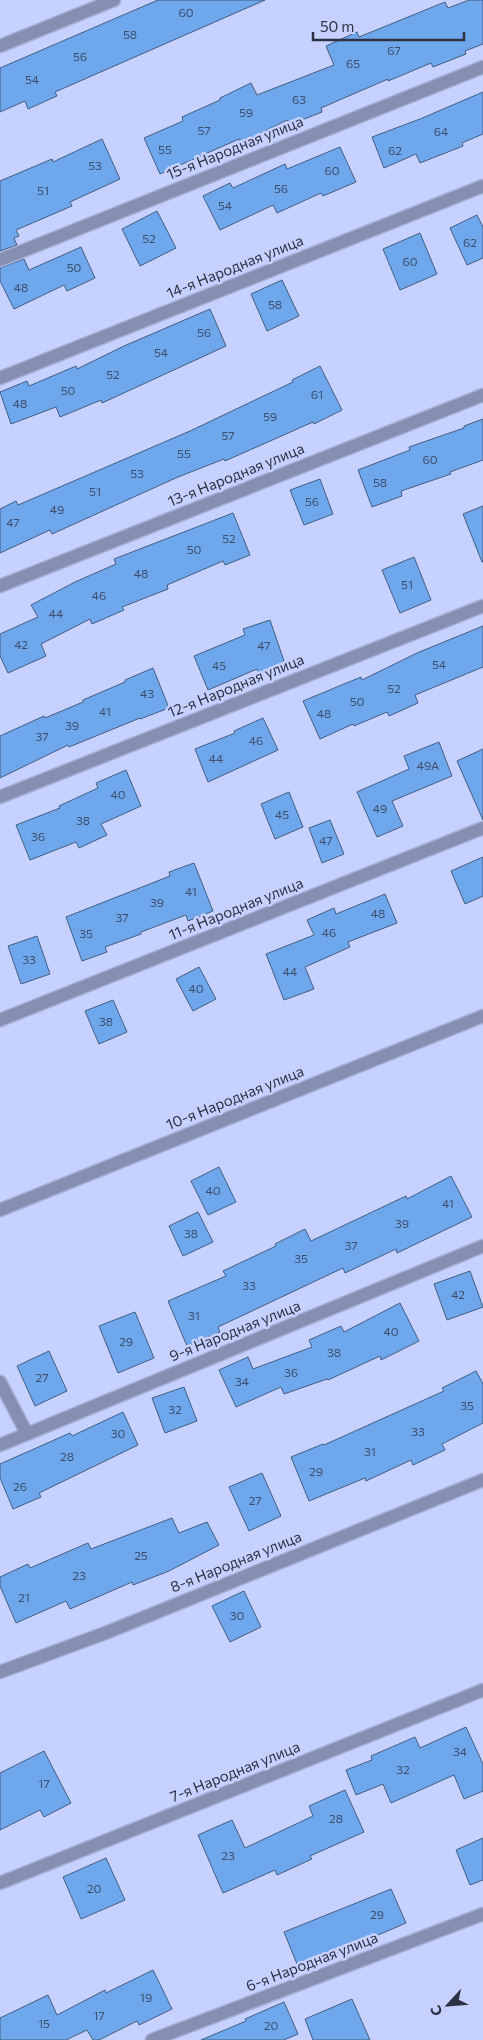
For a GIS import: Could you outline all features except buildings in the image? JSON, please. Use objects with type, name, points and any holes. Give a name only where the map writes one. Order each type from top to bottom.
[{"type":"street","points":[[0,46],[114,0]]},
{"type":"street","name":"15-я Народная улица","points":[[0,260],[483,67]]},
{"type":"street","name":"14-я Народная улица","points":[[0,378],[483,186]]},
{"type":"street","name":"13-я Народная улица","points":[[0,586],[483,395]]},
{"type":"street","name":"12-я Народная улица","points":[[0,797],[483,606]]},
{"type":"street","name":"11-я Народная улица","points":[[0,1020],[483,828]]},
{"type":"street","name":"10-я Народная улица","points":[[0,1210],[483,1016]]},
{"type":"street","name":"9-я Народная улица","points":[[0,1445],[483,1246]]},
{"type":"street","points":[[0,1382],[27,1434]]},
{"type":"street","name":"8-я Народная улица","points":[[0,1672],[117,1628],[483,1480]]},
{"type":"street","name":"7-я Народная улица","points":[[0,1883],[483,1690]]},
{"type":"street","name":"6-я Народная улица","points":[[152,2040],[483,1914]]}]
